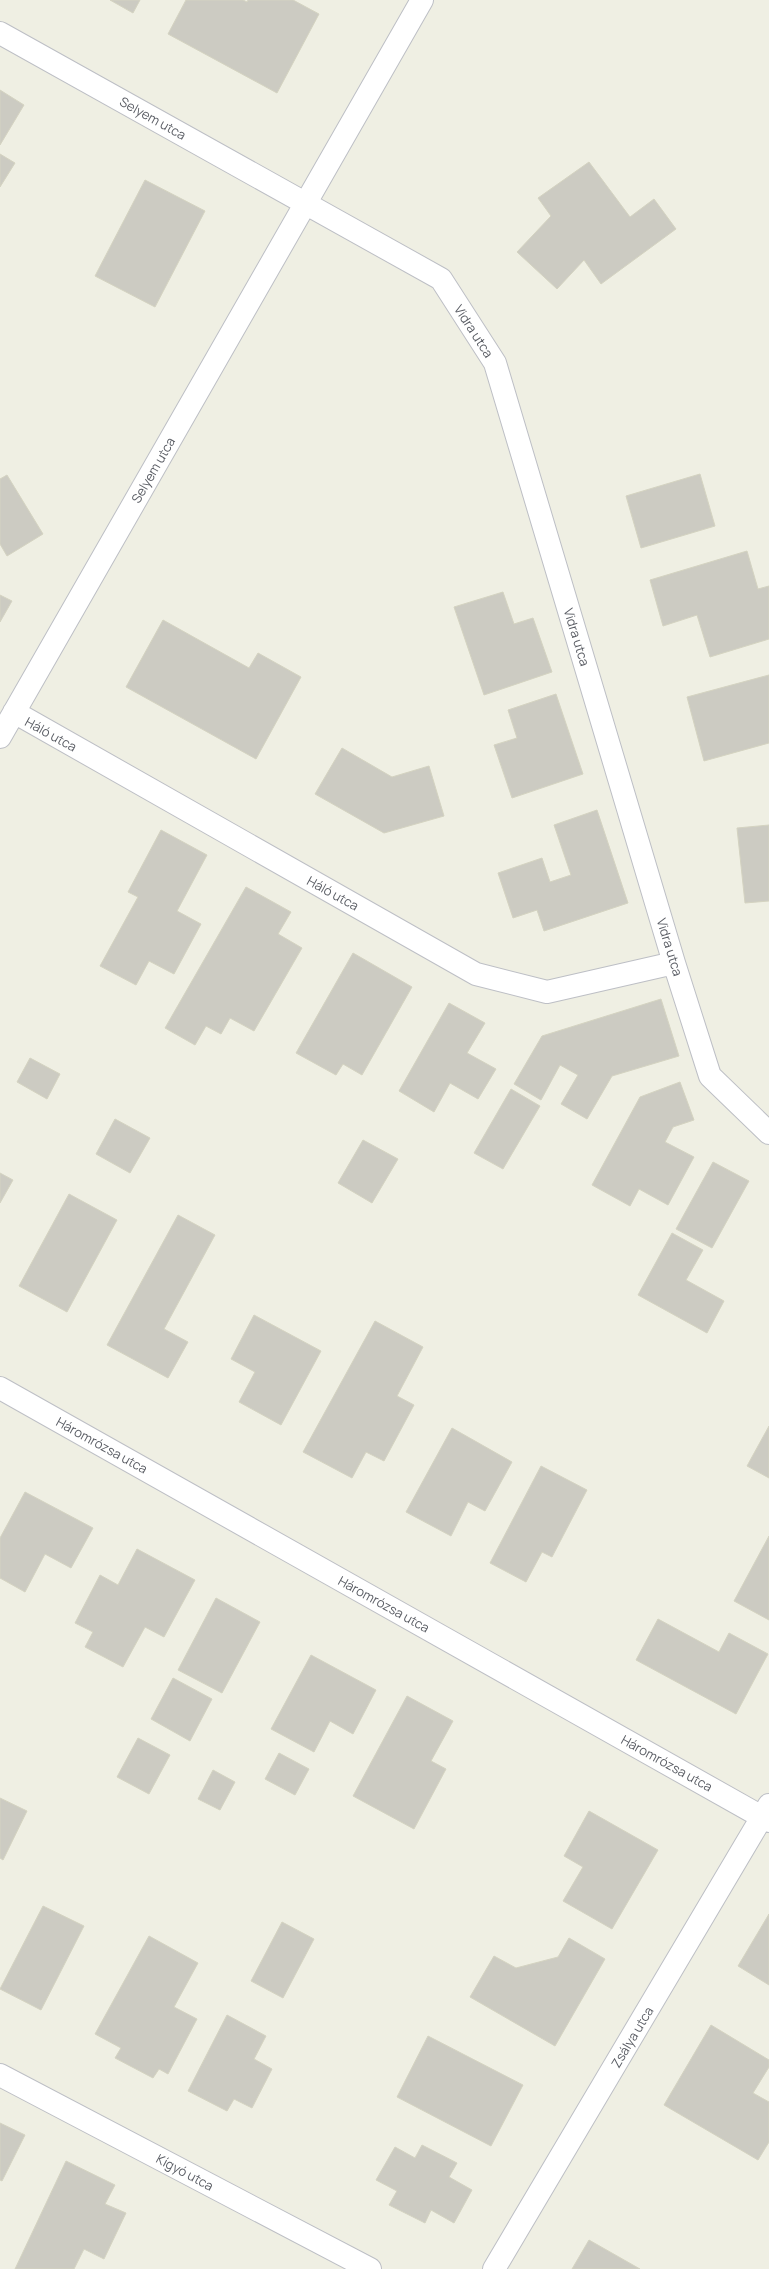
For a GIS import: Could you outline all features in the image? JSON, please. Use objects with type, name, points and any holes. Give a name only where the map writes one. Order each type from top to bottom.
[{"type":"street","name":"Selyem utca","points":[[0,737],[422,0]]},
{"type":"street","name":"Selyem utca","points":[[0,33],[305,203]]},
{"type":"street","name":"Vidra utca","points":[[305,203],[441,279],[495,363],[674,963],[710,1076],[769,1133]]},
{"type":"street","name":"Háló utca","points":[[14,712],[476,974],[547,992],[674,963]]},
{"type":"street","name":"Háromrózsa utca","points":[[0,1388],[767,1814]]},
{"type":"street","name":"Zsálya utca","points":[[494,2269],[767,1814]]},
{"type":"street","name":"Kígyó utca","points":[[0,2075],[370,2269]]},
{"type":"building","points":[[110,0],[140,0],[133,13]]},
{"type":"building","points":[[186,0],[243,0],[247,2],[248,0],[293,0],[319,14],[277,93],[168,34]]},
{"type":"building","points":[[0,90],[24,105],[0,145]]},
{"type":"building","points":[[0,154],[15,163],[0,187]]},
{"type":"building","points":[[589,162],[630,217],[654,199],[676,229],[601,284],[584,260],[557,289],[517,252],[551,216],[538,198]]},
{"type":"building","points":[[145,180],[205,211],[155,307],[95,276]]},
{"type":"building","points":[[700,474],[715,526],[641,548],[626,496]]},
{"type":"building","points":[[7,475],[43,534],[7,556],[0,544],[0,479]]},
{"type":"building","points":[[747,551],[758,589],[769,586],[769,639],[710,657],[697,615],[663,626],[650,580]]},
{"type":"building","points":[[503,592],[514,624],[533,618],[552,672],[484,695],[454,607]]},
{"type":"building","points":[[0,595],[12,601],[0,622]]},
{"type":"building","points":[[163,620],[249,668],[258,653],[301,677],[256,759],[126,687]]},
{"type":"building","points":[[769,675],[769,743],[704,761],[687,697]]},
{"type":"building","points":[[556,694],[583,774],[512,798],[494,745],[517,738],[508,710]]},
{"type":"building","points":[[342,748],[392,777],[429,766],[444,816],[384,833],[315,794]]},
{"type":"building","points":[[597,810],[628,903],[544,931],[537,910],[513,918],[498,873],[542,858],[550,882],[571,875],[554,825]]},
{"type":"building","points":[[769,825],[769,901],[745,903],[737,828]]},
{"type":"building","points":[[161,830],[207,855],[177,911],[201,924],[174,974],[149,961],[136,985],[100,966],[138,897],[128,892]]},
{"type":"building","points":[[246,887],[291,912],[278,934],[302,948],[254,1031],[230,1018],[221,1034],[206,1026],[195,1045],[165,1028]]},
{"type":"building","points":[[353,953],[412,987],[362,1075],[343,1064],[336,1075],[296,1053]]},
{"type":"building","points":[[661,999],[679,1056],[612,1076],[587,1119],[561,1104],[578,1075],[560,1065],[541,1100],[514,1084],[542,1036]]},
{"type":"building","points":[[449,1003],[485,1023],[467,1053],[496,1069],[478,1099],[450,1083],[434,1112],[399,1091]]},
{"type":"building","points":[[30,1058],[60,1074],[47,1099],[17,1082]]},
{"type":"building","points":[[680,1082],[694,1120],[673,1127],[665,1142],[694,1157],[668,1205],[639,1189],[630,1206],[592,1185],[640,1097]]},
{"type":"building","points":[[511,1089],[540,1106],[503,1169],[474,1153]]},
{"type":"building","points":[[115,1119],[150,1138],[130,1173],[96,1154]]},
{"type":"building","points":[[363,1140],[398,1159],[372,1203],[338,1183]]},
{"type":"building","points":[[713,1162],[749,1181],[712,1248],[676,1229]]},
{"type":"building","points":[[0,1173],[13,1180],[0,1203]]},
{"type":"building","points":[[69,1194],[117,1220],[67,1312],[19,1286]]},
{"type":"building","points":[[178,1215],[215,1235],[164,1329],[188,1342],[168,1378],[107,1345]]},
{"type":"building","points":[[672,1233],[703,1250],[686,1280],[724,1301],[707,1333],[638,1295]]},
{"type":"building","points":[[254,1315],[321,1351],[281,1425],[239,1402],[255,1372],[231,1359]]},
{"type":"building","points":[[375,1321],[423,1347],[397,1396],[414,1405],[384,1461],[366,1452],[352,1478],[303,1452]]},
{"type":"building","points":[[769,1426],[769,1478],[747,1466]]},
{"type":"building","points":[[452,1428],[512,1462],[485,1511],[468,1502],[451,1536],[406,1512]]},
{"type":"building","points":[[541,1466],[587,1490],[552,1557],[542,1552],[526,1582],[490,1563]]},
{"type":"building","points":[[25,1492],[93,1528],[71,1568],[45,1554],[25,1592],[0,1578],[0,1538]]},
{"type":"building","points":[[769,1536],[769,1620],[734,1601]]},
{"type":"building","points":[[137,1549],[195,1580],[164,1637],[145,1627],[123,1667],[85,1647],[93,1632],[75,1623],[100,1575],[118,1585]]},
{"type":"building","points":[[216,1598],[260,1622],[222,1693],[178,1670]]},
{"type":"building","points":[[658,1619],[719,1652],[729,1633],[768,1654],[736,1714],[636,1660]]},
{"type":"building","points":[[311,1655],[376,1690],[353,1734],[330,1721],[314,1752],[271,1729]]},
{"type":"building","points":[[173,1678],[212,1699],[190,1741],[151,1719]]},
{"type":"building","points":[[407,1696],[453,1721],[431,1761],[446,1769],[414,1829],[353,1796]]},
{"type":"building","points":[[138,1738],[170,1755],[149,1794],[117,1777]]},
{"type":"building","points":[[279,1753],[309,1769],[295,1795],[265,1779]]},
{"type":"building","points":[[213,1770],[235,1782],[220,1810],[198,1799]]},
{"type":"building","points":[[0,1798],[27,1811],[3,1860],[0,1858]]},
{"type":"building","points":[[589,1811],[658,1850],[612,1929],[563,1901],[583,1867],[564,1856]]},
{"type":"building","points":[[43,1906],[84,1926],[41,2010],[0,1989]]},
{"type":"building","points":[[769,1914],[769,1985],[738,1966]]},
{"type":"building","points":[[282,1922],[314,1939],[283,1998],[251,1981]]},
{"type":"building","points":[[149,1936],[198,1963],[174,2007],[197,2019],[168,2074],[159,2069],[153,2078],[115,2058],[121,2048],[95,2034]]},
{"type":"building","points":[[569,1938],[605,1959],[555,2046],[470,1997],[494,1956],[516,1968],[558,1957]]},
{"type":"building","points":[[227,2015],[266,2036],[254,2059],[272,2069],[252,2108],[234,2099],[227,2111],[188,2091]]},
{"type":"building","points":[[711,2025],[769,2060],[769,2067],[753,2093],[769,2102],[769,2142],[758,2160],[664,2105]]},
{"type":"building","points":[[428,2036],[523,2085],[491,2146],[397,2097]]},
{"type":"building","points":[[0,2123],[25,2135],[2,2181],[0,2180]]},
{"type":"building","points":[[422,2145],[457,2163],[449,2177],[472,2190],[454,2223],[431,2210],[425,2223],[389,2205],[397,2191],[376,2180],[395,2147],[415,2158]]},
{"type":"building","points":[[66,2161],[115,2185],[105,2204],[126,2213],[104,2259],[84,2249],[74,2269],[15,2269]]},
{"type":"building","points":[[589,2240],[640,2269],[572,2269]]}]
